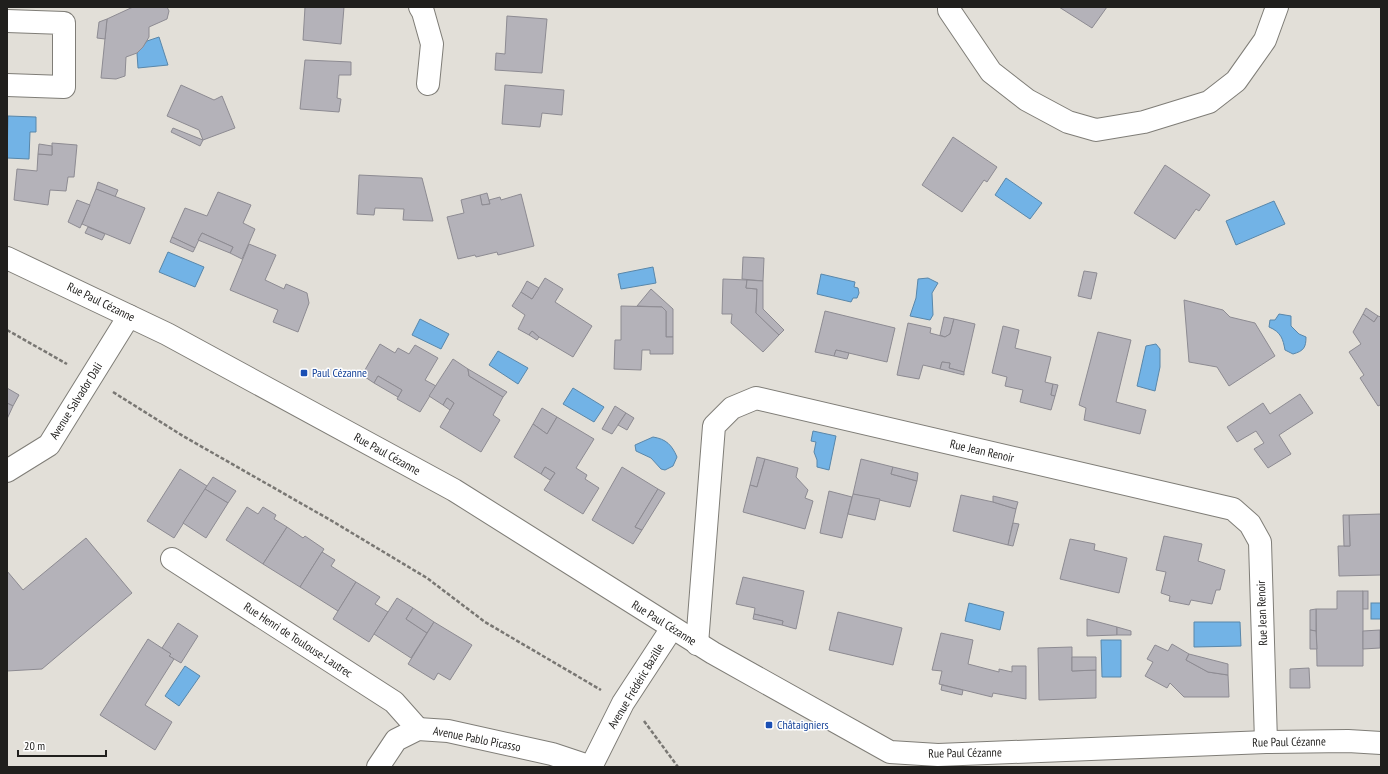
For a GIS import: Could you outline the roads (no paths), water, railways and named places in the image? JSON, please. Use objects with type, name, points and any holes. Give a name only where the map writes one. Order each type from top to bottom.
[{"type":"street","points":[[948,7],[991,72],[1026,100],[1068,122],[1096,130],[1144,122],[1209,102],[1236,81],[1265,40],[1277,7]]},
{"type":"street","points":[[421,9],[432,44],[428,84]]},
{"type":"street","points":[[7,21],[64,23],[64,87],[7,85]]},
{"type":"street","name":"Rue Paul Cézanne","points":[[7,258],[168,334],[454,490],[697,644],[890,752],[939,761],[1266,742],[1348,741],[1381,743]]},
{"type":"street","name":"Avenue Salvador Dali","points":[[7,471],[49,445],[129,316]]},
{"type":"street","name":"Rue Jean Renoir","points":[[697,644],[714,426],[732,408],[756,398],[1233,509],[1250,524],[1260,542],[1266,742]]},
{"type":"street","name":"Rue Henri de Toulouse-Lautrec","points":[[172,559],[394,702],[418,729]]},
{"type":"street","name":"Avenue Frédéric Bazille","points":[[591,767],[623,703],[672,628]]},
{"type":"street","name":"Avenue Pablo Picasso","points":[[378,767],[396,740],[418,729],[448,731],[552,754],[591,767]]},
{"type":"water","points":[[159,37],[168,65],[138,68],[137,53],[147,41]]},
{"type":"water","points":[[8,116],[36,117],[36,132],[30,132],[29,159],[7,158]]},
{"type":"water","points":[[1006,178],[1042,203],[1030,219],[995,195]]},
{"type":"water","points":[[1274,201],[1285,224],[1236,245],[1226,221]]},
{"type":"water","points":[[168,252],[204,267],[195,287],[159,272]]},
{"type":"water","points":[[653,267],[656,283],[621,289],[618,274]]},
{"type":"water","points":[[821,274],[855,282],[854,287],[858,288],[859,293],[857,298],[853,298],[851,302],[817,294]]},
{"type":"water","points":[[928,278],[938,283],[932,293],[933,315],[930,320],[910,316],[916,298],[918,279]]},
{"type":"water","points":[[1279,314],[1291,316],[1291,326],[1299,334],[1306,337],[1306,343],[1302,350],[1293,354],[1285,350],[1281,336],[1269,327],[1270,320],[1275,320]]},
{"type":"water","points":[[420,319],[449,334],[441,349],[412,335]]},
{"type":"water","points":[[1156,344],[1160,349],[1160,367],[1155,391],[1137,386],[1146,346]]},
{"type":"water","points":[[498,351],[528,368],[518,384],[489,365]]},
{"type":"water","points":[[573,388],[604,407],[594,422],[563,404]]},
{"type":"water","points":[[813,431],[836,436],[829,470],[817,467],[817,460],[814,452],[816,442],[811,441]]},
{"type":"water","points":[[653,437],[665,441],[673,449],[677,457],[673,466],[665,470],[661,469],[651,458],[636,451],[635,445]]},
{"type":"water","points":[[969,603],[1004,612],[1000,630],[965,621]]},
{"type":"water","points":[[1371,603],[1381,603],[1381,619],[1371,619]]},
{"type":"water","points":[[1194,622],[1240,622],[1241,646],[1194,647]]},
{"type":"water","points":[[1101,640],[1121,640],[1121,677],[1102,677]]},
{"type":"water","points":[[185,666],[200,676],[179,706],[165,696]]},
{"type":"place","name":"Paul Cézanne","points":[[304,373]]},
{"type":"place","name":"Châtaigniers","points":[[769,725]]}]
